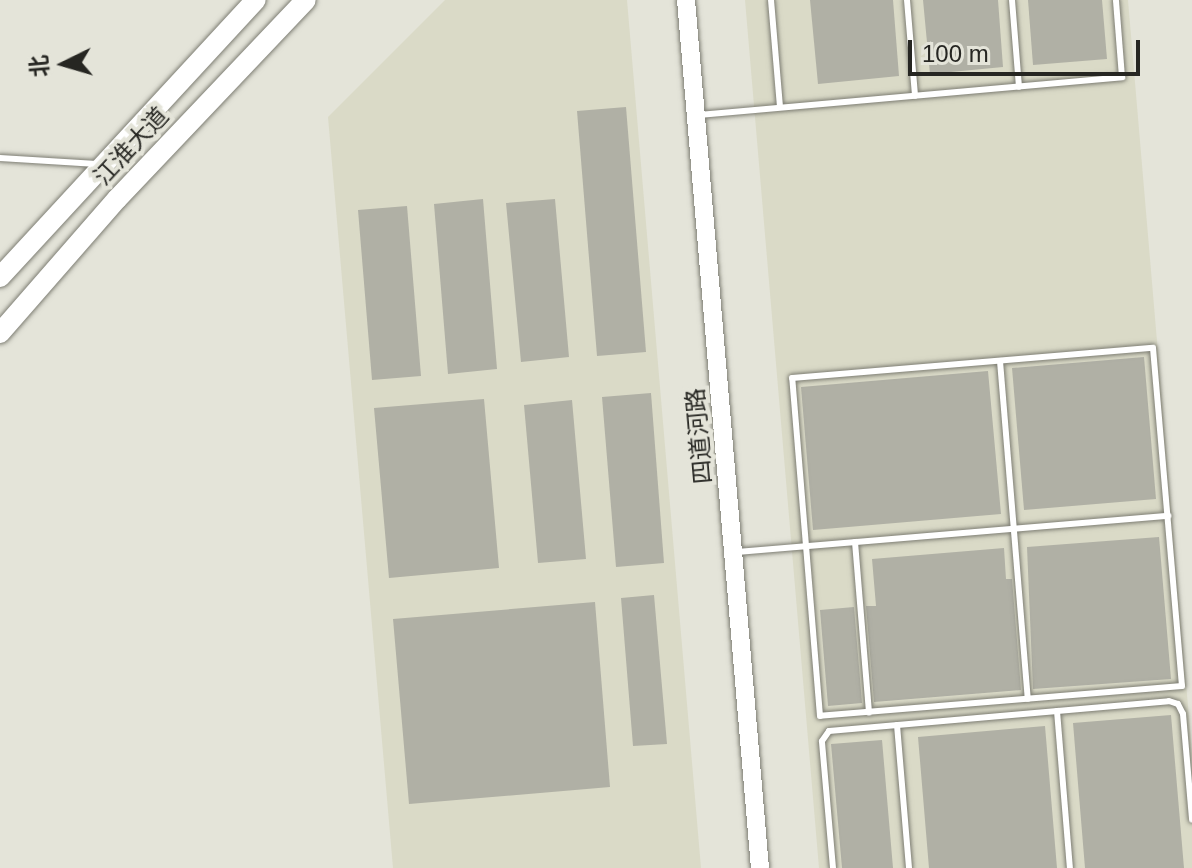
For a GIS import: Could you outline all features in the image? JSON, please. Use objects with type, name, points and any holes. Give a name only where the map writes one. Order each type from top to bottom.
[{"type":"main road","name":"江淮大道","points":[[0,277],[101,164],[256,0]]},
{"type":"main road","name":"江淮大道","points":[[0,333],[117,199],[306,0]]},
{"type":"street","name":"四道河路","points":[[686,0],[760,868]]},
{"type":"lane","points":[[771,0],[780,107]]},
{"type":"lane","points":[[907,0],[915,96]]},
{"type":"lane","points":[[1012,0],[1019,87]]},
{"type":"lane","points":[[696,115],[1122,77],[1116,0]]},
{"type":"lane","points":[[0,158],[101,164]]},
{"type":"lane","points":[[1153,348],[1182,686],[820,716],[792,378],[1000,361],[1153,348]]},
{"type":"lane","points":[[1000,361],[1028,699]]},
{"type":"lane","points":[[733,553],[1168,516]]},
{"type":"lane","points":[[855,542],[869,712]]},
{"type":"lane","points":[[833,868],[823,734],[1057,711],[1178,704],[1192,820]]},
{"type":"lane","points":[[1057,711],[1070,868]]},
{"type":"lane","points":[[897,725],[909,868]]},
{"type":"shaded area","points":[[445,0],[627,0],[701,868],[393,868],[328,117]]},
{"type":"shaded area","points":[[745,0],[1128,0],[1192,753],[1192,868],[819,868]]},
{"type":"building","points":[[810,0],[893,0],[899,76],[818,84]]},
{"type":"building","points":[[923,0],[998,0],[1003,67],[930,74]]},
{"type":"building","points":[[1028,0],[1102,0],[1107,59],[1033,65]]},
{"type":"building","points":[[626,107],[646,352],[597,356],[577,111]]},
{"type":"building","points":[[483,199],[497,369],[448,374],[434,204]]},
{"type":"building","points":[[555,199],[569,357],[521,362],[506,203]]},
{"type":"building","points":[[407,206],[421,376],[372,380],[358,210]]},
{"type":"building","points":[[1144,357],[1156,499],[1024,510],[1012,368]]},
{"type":"building","points":[[988,371],[1001,514],[813,530],[801,387]]},
{"type":"building","points":[[651,393],[664,563],[616,567],[602,397]]},
{"type":"building","points":[[484,399],[499,568],[389,578],[374,408]]},
{"type":"building","points":[[572,400],[586,559],[538,563],[524,405]]},
{"type":"building","points":[[1159,537],[1171,679],[1033,689],[1027,547]]},
{"type":"building","points":[[1004,548],[1006,579],[1012,579],[1021,690],[874,702],[866,606],[876,606],[872,559]]},
{"type":"building","points":[[654,595],[667,744],[633,746],[621,598]]},
{"type":"building","points":[[595,602],[610,787],[409,804],[393,619]]},
{"type":"building","points":[[854,607],[862,703],[828,706],[820,610]]},
{"type":"building","points":[[1171,715],[1184,868],[1085,868],[1073,723]]},
{"type":"building","points":[[1045,726],[1057,868],[929,868],[918,737]]},
{"type":"building","points":[[882,740],[893,868],[842,868],[831,744]]}]
